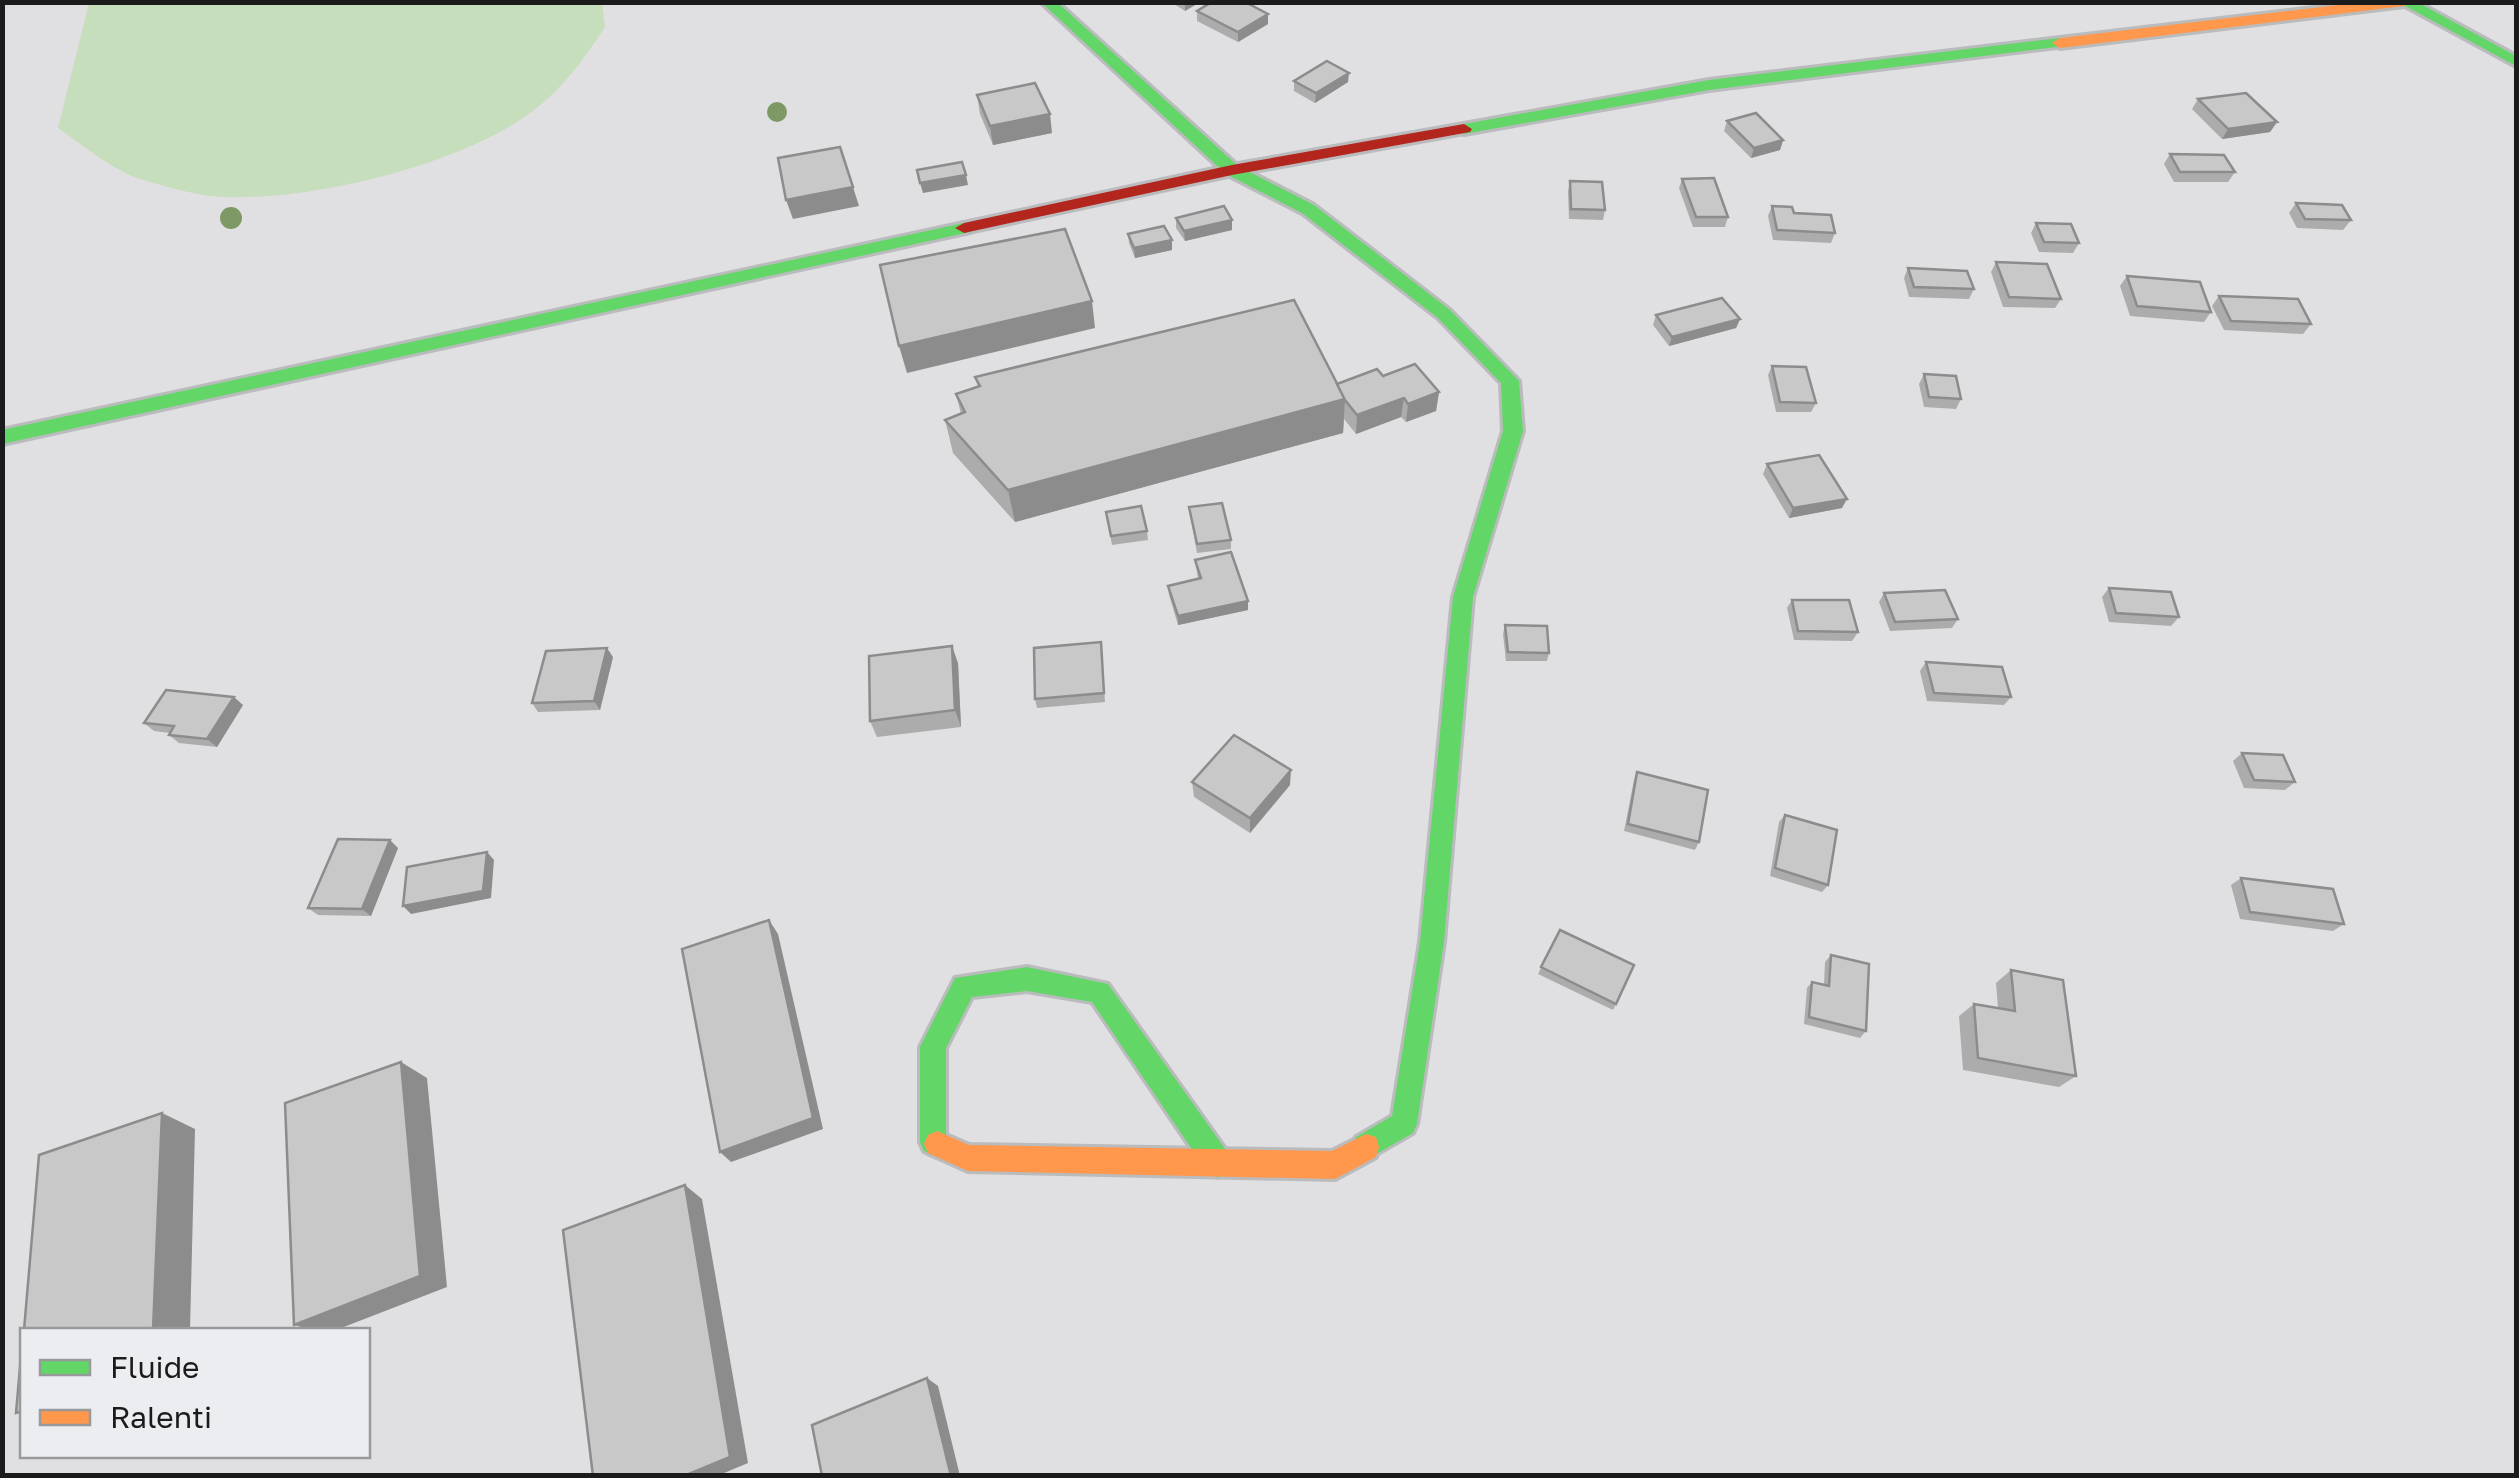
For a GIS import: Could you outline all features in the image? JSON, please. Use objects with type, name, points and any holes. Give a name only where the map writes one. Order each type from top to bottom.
[{"type":"street","points":[[1048,2],[1232,170],[1308,208],[1444,314],[1510,381],[1514,431],[1463,597],[1432,942],[1404,1124],[1335,1165],[968,1158],[933,1142],[933,1047],[964,986],[1027,979],[1099,992],[1218,1162]]},
{"type":"street","points":[[2,437],[1232,170],[1708,85],[2404,2],[2516,62]]},
{"type":"green space","points":[[89,3],[602,3],[605,27],[572,73],[542,104],[500,132],[463,150],[332,188],[246,197],[210,196],[132,176],[58,128]]},
{"type":"building","points":[[1212,2],[1245,2],[1268,14],[1238,32],[1197,11]]},
{"type":"building","points":[[1327,61],[1349,73],[1316,93],[1294,81]]},
{"type":"building","points":[[1035,83],[1050,114],[990,126],[977,95]]},
{"type":"building","points":[[2246,93],[2277,122],[2228,129],[2198,99]]},
{"type":"building","points":[[1756,113],[1783,140],[1754,148],[1727,121]]},
{"type":"building","points":[[840,147],[853,187],[786,200],[778,158]]},
{"type":"building","points":[[2170,154],[2224,155],[2235,172],[2180,172]]},
{"type":"building","points":[[962,162],[966,175],[920,183],[917,170]]},
{"type":"building","points":[[1714,178],[1728,217],[1696,217],[1682,179]]},
{"type":"building","points":[[1570,181],[1602,182],[1605,210],[1571,209]]},
{"type":"building","points":[[2296,203],[2342,205],[2351,220],[2305,219]]},
{"type":"building","points":[[1224,206],[1232,220],[1184,231],[1176,218]]},
{"type":"building","points":[[1772,206],[1792,207],[1794,213],[1831,215],[1835,233],[1777,230]]},
{"type":"building","points":[[2036,223],[2071,224],[2079,243],[2044,242]]},
{"type":"building","points":[[1164,226],[1172,240],[1134,248],[1128,234]]},
{"type":"building","points":[[1065,229],[1092,301],[899,346],[880,265]]},
{"type":"building","points":[[1996,262],[2047,264],[2061,299],[2009,297]]},
{"type":"building","points":[[1908,268],[1967,271],[1974,289],[1914,287]]},
{"type":"building","points":[[2127,276],[2200,282],[2211,312],[2137,306]]},
{"type":"building","points":[[2219,296],[2298,299],[2311,324],[2231,321]]},
{"type":"building","points":[[1722,298],[1740,319],[1672,337],[1656,315]]},
{"type":"building","points":[[1294,300],[1345,399],[1008,490],[945,420],[965,412],[956,394],[980,386],[975,377]]},
{"type":"building","points":[[1415,364],[1439,392],[1408,404],[1404,398],[1357,415],[1337,384],[1377,369],[1383,376]]},
{"type":"building","points":[[1772,366],[1806,367],[1816,403],[1780,402]]},
{"type":"building","points":[[1924,374],[1956,376],[1961,399],[1929,397]]},
{"type":"building","points":[[1819,455],[1847,499],[1793,508],[1767,464]]},
{"type":"building","points":[[1222,503],[1231,540],[1197,544],[1189,507]]},
{"type":"building","points":[[1141,506],[1147,531],[1111,536],[1106,512]]},
{"type":"building","points":[[1231,552],[1248,601],[1178,616],[1168,586],[1201,578],[1195,560]]},
{"type":"building","points":[[2109,588],[2171,592],[2179,617],[2116,613]]},
{"type":"building","points":[[1945,590],[1958,619],[1895,622],[1884,593]]},
{"type":"building","points":[[1792,600],[1849,600],[1858,632],[1798,631]]},
{"type":"building","points":[[1505,625],[1547,626],[1549,653],[1508,652]]},
{"type":"building","points":[[1101,642],[1104,693],[1035,699],[1034,648]]},
{"type":"building","points":[[952,646],[955,710],[870,721],[869,656]]},
{"type":"building","points":[[607,648],[594,701],[532,703],[546,651]]},
{"type":"building","points":[[1926,662],[2002,667],[2011,697],[1934,693]]},
{"type":"building","points":[[166,690],[234,697],[207,739],[169,735],[174,726],[144,723]]},
{"type":"building","points":[[1234,735],[1291,770],[1250,818],[1192,782]]},
{"type":"building","points":[[2242,753],[2283,755],[2295,782],[2254,780]]},
{"type":"building","points":[[1637,772],[1708,790],[1699,842],[1628,824]]},
{"type":"building","points":[[1785,815],[1837,830],[1828,885],[1775,868]]},
{"type":"building","points":[[338,839],[390,840],[362,909],[308,908]]},
{"type":"building","points":[[487,852],[483,891],[403,906],[407,867]]},
{"type":"building","points":[[2241,878],[2333,889],[2344,924],[2250,912]]},
{"type":"building","points":[[769,920],[813,1118],[720,1152],[682,949]]},
{"type":"building","points":[[1560,930],[1634,965],[1616,1004],[1541,967]]},
{"type":"building","points":[[1831,955],[1869,964],[1866,1031],[1809,1017],[1812,982],[1829,986]]},
{"type":"building","points":[[2011,970],[2063,980],[2076,1076],[1978,1058],[1974,1004],[2015,1011]]},
{"type":"building","points":[[401,1062],[420,1276],[294,1325],[285,1103]]},
{"type":"building","points":[[162,1113],[153,1328],[24,1328],[39,1155]]},
{"type":"building","points":[[685,1185],[730,1457],[684,1476],[593,1476],[563,1230]]},
{"type":"building","points":[[20,1367],[20,1412],[16,1413]]},
{"type":"building","points":[[927,1378],[951,1476],[822,1476],[812,1425]]},
{"type":"traffic: fast","points":[[1048,2],[1232,170],[1308,209],[1444,314],[1510,381],[1513,431],[1463,597],[1432,942],[1404,1124],[1366,1147]]},
{"type":"traffic: fast","points":[[2405,2],[2516,62]]},
{"type":"traffic: fast","points":[[1464,129],[1709,85],[2060,43]]},
{"type":"traffic: fast","points":[[2,437],[964,228]]},
{"type":"traffic: fast","points":[[937,1144],[933,1142],[933,1047],[964,986],[1027,979],[1099,992],[1218,1163]]},
{"type":"traffic: slow","points":[[2060,43],[2404,2]]},
{"type":"traffic: slow","points":[[937,1144],[968,1158],[1335,1165],[1366,1147]]},
{"type":"traffic: jam","points":[[964,228],[1232,170],[1464,129]]}]
